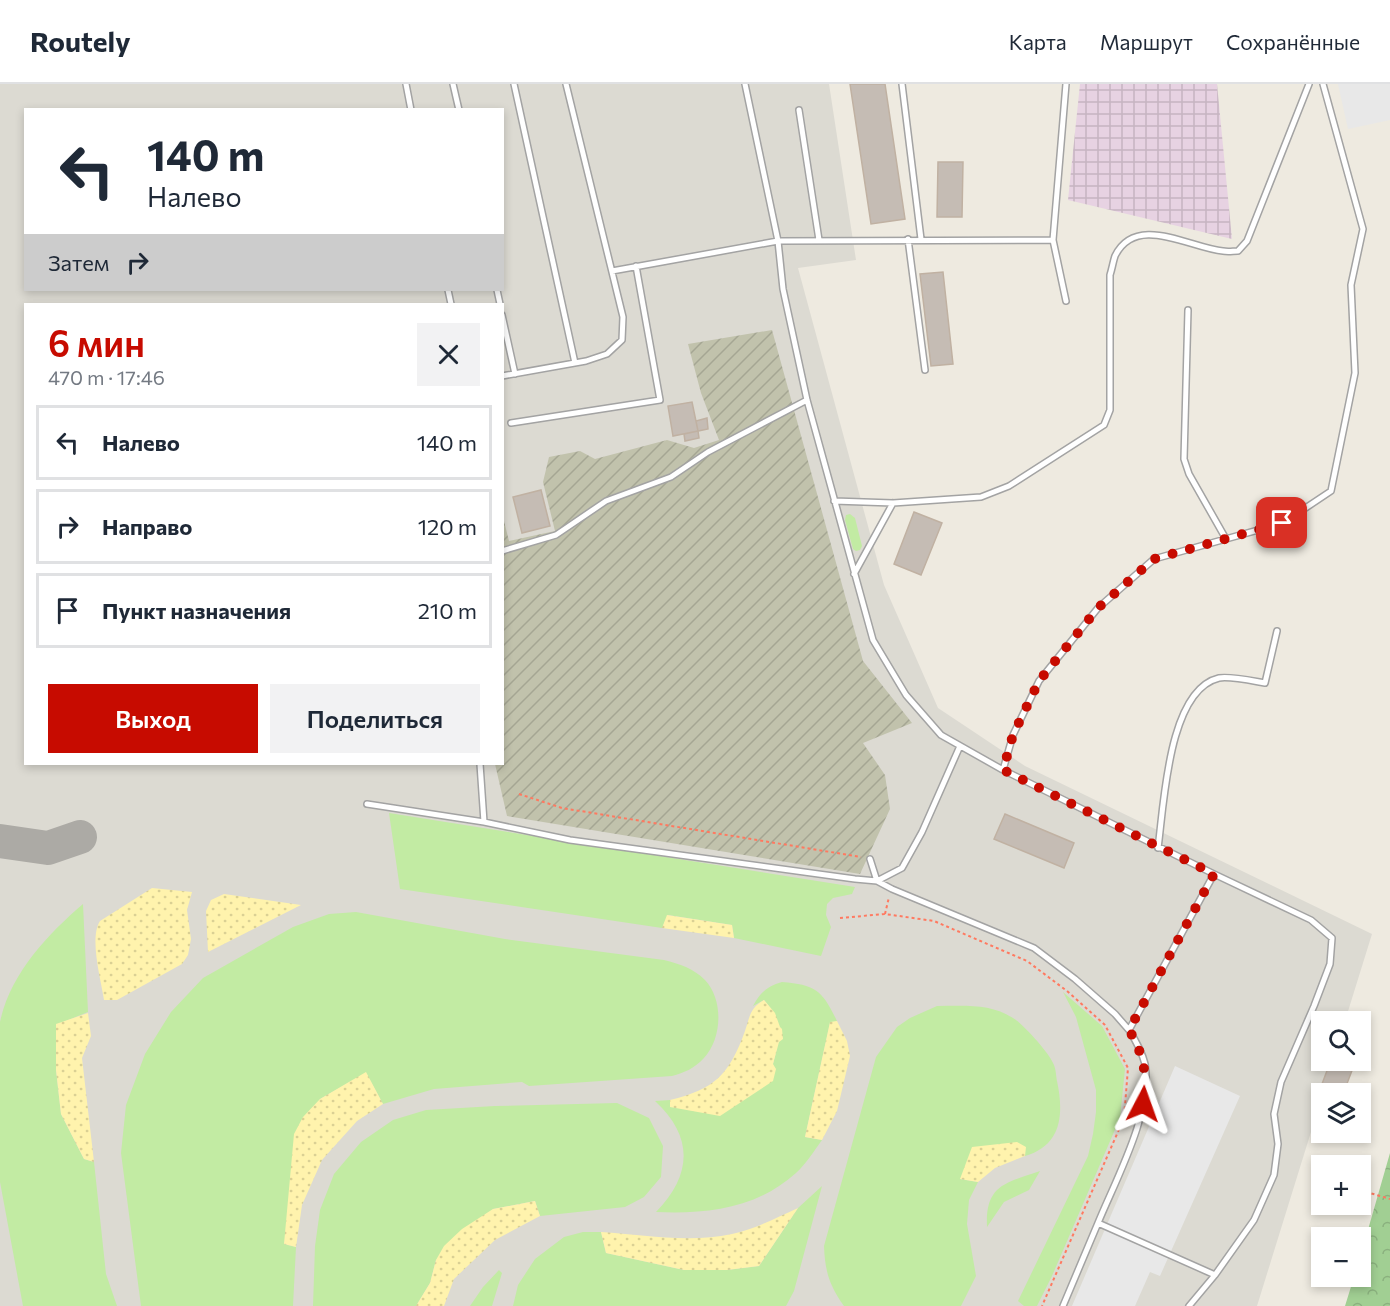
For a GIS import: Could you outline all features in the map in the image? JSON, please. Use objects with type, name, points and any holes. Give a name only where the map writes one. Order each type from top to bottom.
[{"type":"lane","points":[[406,84],[411,108]]},
{"type":"lane","points":[[453,84],[459,108]]},
{"type":"lane","points":[[514,84],[575,363]]},
{"type":"lane","points":[[504,376],[575,363],[607,354],[622,340],[623,317],[566,84]]},
{"type":"lane","points":[[745,84],[778,241],[783,289],[807,400],[873,640],[906,695],[941,735],[960,746],[1158,848],[1311,920],[1332,938],[1330,964],[1281,1082],[1274,1114],[1278,1144],[1274,1175],[1254,1220],[1215,1275],[1189,1306]]},
{"type":"lane","points":[[902,84],[921,239]]},
{"type":"lane","points":[[1066,84],[1053,240],[1066,301]]},
{"type":"lane","points":[[834,501],[893,502],[981,497],[1009,486],[1104,425],[1110,410],[1110,275],[1115,256],[1125,244],[1135,237],[1151,234],[1223,251],[1238,250],[1247,241],[1309,84]]},
{"type":"lane","points":[[1003,770],[1013,735],[1039,681],[1098,608],[1154,559],[1282,523],[1331,491],[1355,373],[1351,285],[1363,228],[1323,84]]},
{"type":"lane","points":[[799,110],[819,240]]},
{"type":"lane","points":[[908,239],[924,370]]},
{"type":"lane","points":[[612,271],[778,241],[1053,240]]},
{"type":"lane","points":[[511,423],[660,399],[636,266]]},
{"type":"lane","points":[[1188,310],[1184,459],[1189,474],[1226,539]]},
{"type":"lane","points":[[504,324],[515,374]]},
{"type":"lane","points":[[504,550],[556,535],[606,501],[671,477],[708,452],[807,400]]},
{"type":"lane","points":[[854,574],[893,502]]},
{"type":"lane","points":[[1158,848],[1174,745],[1180,720],[1189,700],[1205,685],[1220,678],[1265,682],[1277,631]]},
{"type":"lane","points":[[878,881],[902,868],[922,832],[960,746]]},
{"type":"lane","points":[[480,765],[484,822]]},
{"type":"lane","points":[[367,804],[484,822],[570,840],[878,881],[892,889],[1034,948],[1115,1014],[1129,1030],[1145,1064],[1146,1087],[1140,1120],[1063,1306]]},
{"type":"lane","points":[[870,859],[878,881]]},
{"type":"lane","points":[[1129,1030],[1214,874]]},
{"type":"lane","points":[[1098,1223],[1215,1275]]},
{"type":"path","points":[[519,794],[562,808],[870,859]]},
{"type":"path","points":[[885,914],[886,903]]},
{"type":"path","points":[[840,918],[885,914],[934,921],[1027,961],[1067,991],[1105,1025],[1128,1068],[1124,1118],[1042,1306]]},
{"type":"path","points":[[1371,1193],[1390,1199]]},
{"type":"path","points":[[1084,1208],[1094,1212]]},
{"type":"shaded area","points":[[0,84],[829,84],[856,260],[798,268],[884,585],[938,708],[1025,766],[1372,934],[1348,1011],[1311,1011],[1311,1071],[1330,1071],[1326,1083],[1311,1083],[1311,1132],[1257,1306],[0,1306]]},
{"type":"shaded area","points":[[1080,84],[1217,84],[1232,239],[1068,200]]},
{"type":"shaded area","points":[[1338,84],[1390,84],[1390,120],[1348,129]]},
{"type":"shaded area","points":[[772,330],[863,661],[912,723],[863,743],[885,775],[890,809],[860,874],[507,816],[495,765],[504,765],[504,521],[509,541],[555,531],[543,482],[549,457],[580,451],[595,459],[667,440],[694,448],[719,440],[701,393],[688,344]]},
{"type":"shaded area","points":[[1175,1066],[1240,1096],[1160,1276],[1150,1272],[1135,1306],[1072,1306]]},
{"type":"green space","points":[[850,514],[855,518],[862,546],[856,551],[853,549],[845,520],[846,515]]},
{"type":"green space","points":[[389,813],[855,887],[852,894],[833,898],[827,904],[826,915],[831,927],[821,956],[734,938],[732,925],[668,915],[662,928],[400,889]]},
{"type":"green space","points":[[83,904],[88,1012],[56,1025],[56,1070],[61,1114],[84,1159],[94,1162],[106,1274],[117,1306],[23,1306],[0,1182],[0,1022],[5,1004],[21,971],[44,942]]},
{"type":"green space","points":[[356,912],[505,939],[664,960],[681,965],[691,969],[711,988],[718,1008],[714,1041],[710,1050],[697,1065],[672,1076],[529,1086],[522,1082],[434,1089],[383,1104],[366,1073],[320,1099],[284,1244],[296,1247],[293,1306],[141,1306],[121,1153],[126,1105],[145,1054],[171,1012],[203,978],[293,927],[329,914]]},
{"type":"green space","points":[[782,982],[803,985],[817,991],[827,1002],[837,1021],[830,1023],[805,1137],[822,1140],[807,1162],[796,1173],[781,1185],[748,1202],[694,1212],[656,1212],[677,1184],[684,1156],[677,1128],[655,1101],[670,1100],[671,1107],[773,1064],[779,1038],[775,1016],[764,1000],[753,1006],[764,991]]},
{"type":"green space","points":[[1063,992],[1102,1026],[1125,1069],[1120,1118],[1037,1306],[1024,1306],[1018,1301],[1088,1156],[1096,1112],[1096,1090],[1076,1017]]},
{"type":"green space","points":[[937,1006],[976,1006],[995,1010],[1013,1018],[1029,1032],[1051,1058],[1055,1067],[1060,1105],[1057,1127],[1047,1144],[1037,1151],[1025,1156],[1025,1147],[960,1179],[978,1182],[969,1200],[967,1224],[976,1276],[961,1306],[844,1306],[829,1278],[824,1246],[876,1057],[897,1027],[910,1018]]},
{"type":"green space","points":[[617,1103],[649,1118],[663,1146],[661,1177],[644,1197],[625,1207],[540,1216],[535,1201],[493,1209],[436,1260],[430,1283],[416,1306],[313,1306],[315,1246],[320,1210],[334,1174],[361,1142],[393,1120],[426,1110]]},
{"type":"green space","points":[[1390,1153],[1390,1306],[1345,1306],[1351,1287],[1371,1287],[1371,1227],[1369,1227]]},
{"type":"green space","points":[[1040,1171],[1029,1190],[1004,1202],[987,1227],[987,1213],[994,1194],[1007,1183]]},
{"type":"green space","points":[[822,1186],[794,1291],[786,1306],[513,1306],[518,1285],[535,1259],[564,1237],[583,1232],[601,1232],[606,1253],[684,1270],[727,1270],[759,1266],[798,1208]]},
{"type":"green space","points":[[499,1270],[502,1273],[492,1306],[470,1306],[483,1287]]},
{"type":"sand","points":[[152,888],[192,892],[187,910],[191,939],[188,955],[182,964],[117,1000],[104,1000],[96,948],[97,928],[100,921]]},
{"type":"sand","points":[[224,894],[301,905],[208,952],[206,911],[211,900]]},
{"type":"sand","points":[[667,915],[732,925],[734,938],[662,928]]},
{"type":"sand","points":[[764,1000],[775,1013],[782,1029],[783,1039],[779,1042],[773,1064],[776,1069],[773,1081],[720,1116],[670,1107],[670,1100],[709,1085],[726,1069],[739,1046],[751,1013]]},
{"type":"sand","points":[[88,1013],[91,1036],[82,1058],[94,1162],[84,1159],[61,1114],[56,1070],[56,1024]]},
{"type":"sand","points":[[837,1021],[847,1041],[850,1056],[837,1111],[822,1140],[805,1137],[830,1022]]},
{"type":"sand","points":[[366,1072],[383,1104],[357,1121],[322,1160],[302,1205],[296,1247],[284,1244],[294,1134],[303,1117],[320,1099]]},
{"type":"sand","points":[[1017,1142],[1026,1147],[1025,1156],[995,1168],[978,1182],[960,1179],[972,1147]]},
{"type":"sand","points":[[535,1201],[540,1216],[495,1240],[454,1279],[444,1306],[416,1306],[430,1283],[436,1260],[444,1246],[462,1229],[493,1209]]},
{"type":"sand","points":[[798,1208],[759,1266],[727,1270],[684,1270],[606,1253],[601,1232],[667,1238],[716,1237],[749,1229]]},
{"type":"building","points":[[850,84],[885,84],[905,219],[871,224]]},
{"type":"building","points":[[938,162],[963,162],[962,217],[937,217]]},
{"type":"building","points":[[943,272],[953,364],[931,366],[920,274]]},
{"type":"building","points":[[692,402],[698,431],[673,436],[668,406]]},
{"type":"building","points":[[707,418],[708,429],[698,431],[696,421]]},
{"type":"building","points":[[698,431],[699,438],[685,441],[684,434]]},
{"type":"building","points":[[541,490],[550,526],[522,533],[513,497]]},
{"type":"building","points":[[914,512],[942,523],[921,575],[894,564]]},
{"type":"building","points":[[1005,814],[1074,843],[1064,868],[994,839]]},
{"type":"building","points":[[1327,1071],[1352,1071],[1347,1083],[1322,1083]]},
{"type":"taxiway","points":[[0,841],[48,848],[80,837]]},
{"type":"route","points":[[1143,1104],[1146,1087],[1145,1064],[1129,1030],[1214,874],[1003,770],[1013,735],[1039,681],[1098,608],[1154,559],[1282,523]]}]
